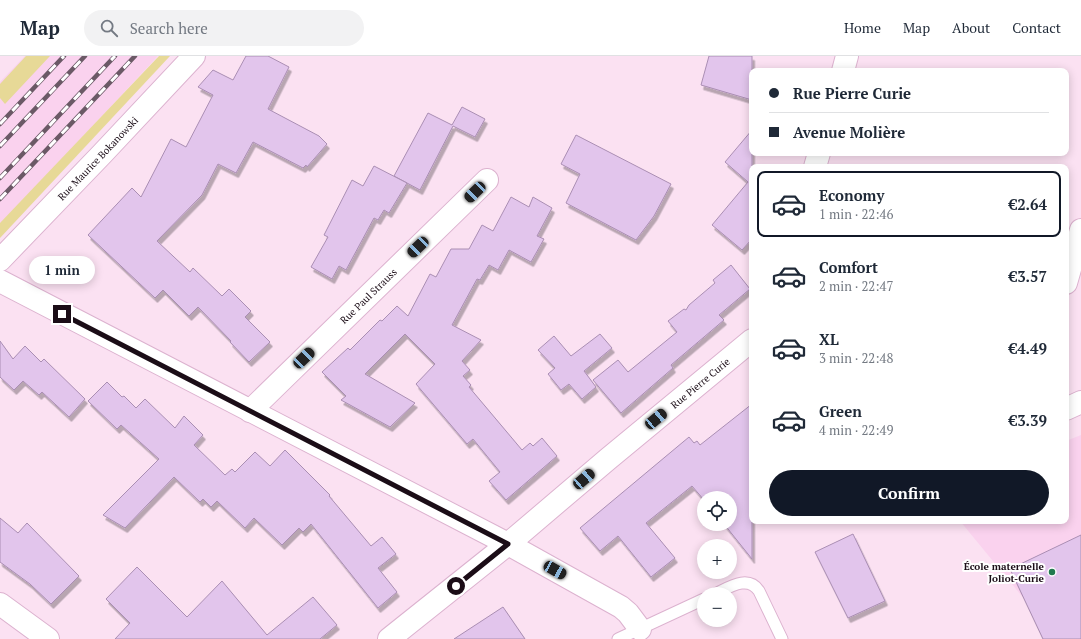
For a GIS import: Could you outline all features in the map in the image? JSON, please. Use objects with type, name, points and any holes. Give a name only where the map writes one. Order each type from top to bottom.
[{"type":"street","name":"Rue Maurice Bokanowski","points":[[0,260],[194,56]]},
{"type":"street","points":[[844,68],[847,56]]},
{"type":"street","name":"Rue Paul Strauss","points":[[250,411],[487,180]]},
{"type":"street","points":[[1069,272],[1081,230]]},
{"type":"street","points":[[0,282],[508,544],[621,607],[628,613],[640,629]]},
{"type":"street","name":"Rue Pierre Curie","points":[[389,639],[508,544],[749,342]]},
{"type":"street","points":[[1069,407],[1081,402]]},
{"type":"street","points":[[0,604],[48,639]]},
{"type":"lane","points":[[732,587],[741,583],[756,586],[782,639]]},
{"type":"lane","points":[[618,639],[697,602]]},
{"type":"shaded area","points":[[25,56],[158,56],[0,225],[0,82]]},
{"type":"shaded area","points":[[26,56],[50,56],[5,104],[0,98],[0,84]]},
{"type":"shaded area","points":[[159,56],[170,56],[0,238],[0,223]]},
{"type":"shaded area","points":[[1081,435],[1081,639],[1025,600],[962,524],[1069,524],[1069,440]]},
{"type":"building","points":[[246,56],[268,56],[289,67],[268,109],[319,136],[327,144],[307,167],[306,165],[303,168],[253,142],[236,173],[218,164],[202,195],[157,241],[190,272],[193,268],[222,296],[229,289],[251,311],[245,317],[270,342],[249,362],[198,307],[189,316],[163,290],[155,298],[88,235],[132,188],[141,197],[171,139],[186,147],[213,95],[198,87],[213,70],[233,80]]},
{"type":"building","points":[[709,56],[752,56],[752,68],[749,68],[749,99],[701,85]]},
{"type":"building","points":[[462,107],[485,119],[475,137],[453,126],[420,190],[394,176],[428,113],[452,125]]},
{"type":"building","points":[[749,134],[749,156],[752,156],[752,164],[749,164],[749,242],[742,250],[712,225],[748,182],[725,162]]},
{"type":"building","points":[[576,135],[671,184],[654,216],[636,240],[566,203],[580,174],[561,164]]},
{"type":"building","points":[[374,166],[407,183],[389,213],[384,210],[378,220],[374,218],[346,270],[339,266],[332,279],[311,267],[328,237],[324,235],[352,180],[363,186]]},
{"type":"building","points":[[511,197],[529,207],[533,197],[552,208],[537,236],[544,239],[531,262],[509,250],[498,270],[489,265],[480,280],[477,279],[452,325],[481,340],[462,361],[470,370],[463,376],[471,385],[469,387],[522,450],[530,443],[533,446],[542,438],[557,456],[506,500],[489,481],[500,472],[473,439],[467,444],[416,384],[435,364],[405,334],[365,374],[415,403],[390,427],[341,400],[346,396],[322,372],[348,348],[350,350],[380,320],[382,321],[397,306],[408,316],[430,274],[436,277],[451,249],[469,249],[482,225],[493,231]]},
{"type":"building","points":[[731,265],[749,288],[749,290],[719,315],[724,320],[671,365],[673,368],[621,413],[593,380],[618,360],[628,372],[677,332],[668,321],[684,309],[686,310],[689,305],[715,283],[713,280]]},
{"type":"building","points":[[600,334],[612,348],[584,371],[596,387],[582,399],[569,384],[561,390],[548,374],[555,368],[538,350],[554,336],[571,356]]},
{"type":"building","points":[[0,341],[13,359],[25,346],[41,362],[44,359],[85,399],[69,417],[42,392],[39,395],[23,381],[14,390],[0,377]]},
{"type":"building","points":[[107,382],[136,408],[145,399],[175,428],[184,416],[203,435],[194,445],[225,475],[232,469],[235,472],[255,452],[270,466],[285,450],[330,495],[329,496],[371,546],[382,537],[396,554],[378,568],[397,592],[378,608],[311,524],[303,532],[299,528],[282,545],[254,518],[245,528],[217,501],[211,507],[203,499],[200,502],[174,477],[125,528],[103,515],[159,459],[121,425],[117,429],[88,401]]},
{"type":"building","points":[[749,406],[749,524],[752,524],[752,559],[730,531],[737,531],[737,491],[697,492],[692,486],[646,523],[675,558],[651,577],[618,536],[600,551],[580,528],[689,437],[694,443],[697,441],[700,445]]},
{"type":"building","points":[[0,518],[18,533],[27,523],[79,576],[51,604],[30,584],[0,562]]},
{"type":"building","points":[[853,534],[885,601],[848,618],[815,552]]},
{"type":"building","points":[[1081,535],[1081,639],[1043,639],[1010,569]]},
{"type":"building","points":[[137,567],[187,617],[222,581],[267,635],[313,597],[337,625],[320,639],[115,639],[130,623],[106,599]]},
{"type":"building","points":[[503,607],[525,639],[454,639]]},
{"type":"railway","points":[[0,124],[64,56]]},
{"type":"railway","points":[[0,146],[85,56]]},
{"type":"railway","points":[[0,178],[115,56]]},
{"type":"railway","points":[[0,199],[135,56]]},
{"type":"place","name":"École maternelle Joliot-Curie","points":[[1052,572]]},
{"type":"route","points":[[62,314],[508,544],[456,586]]}]
